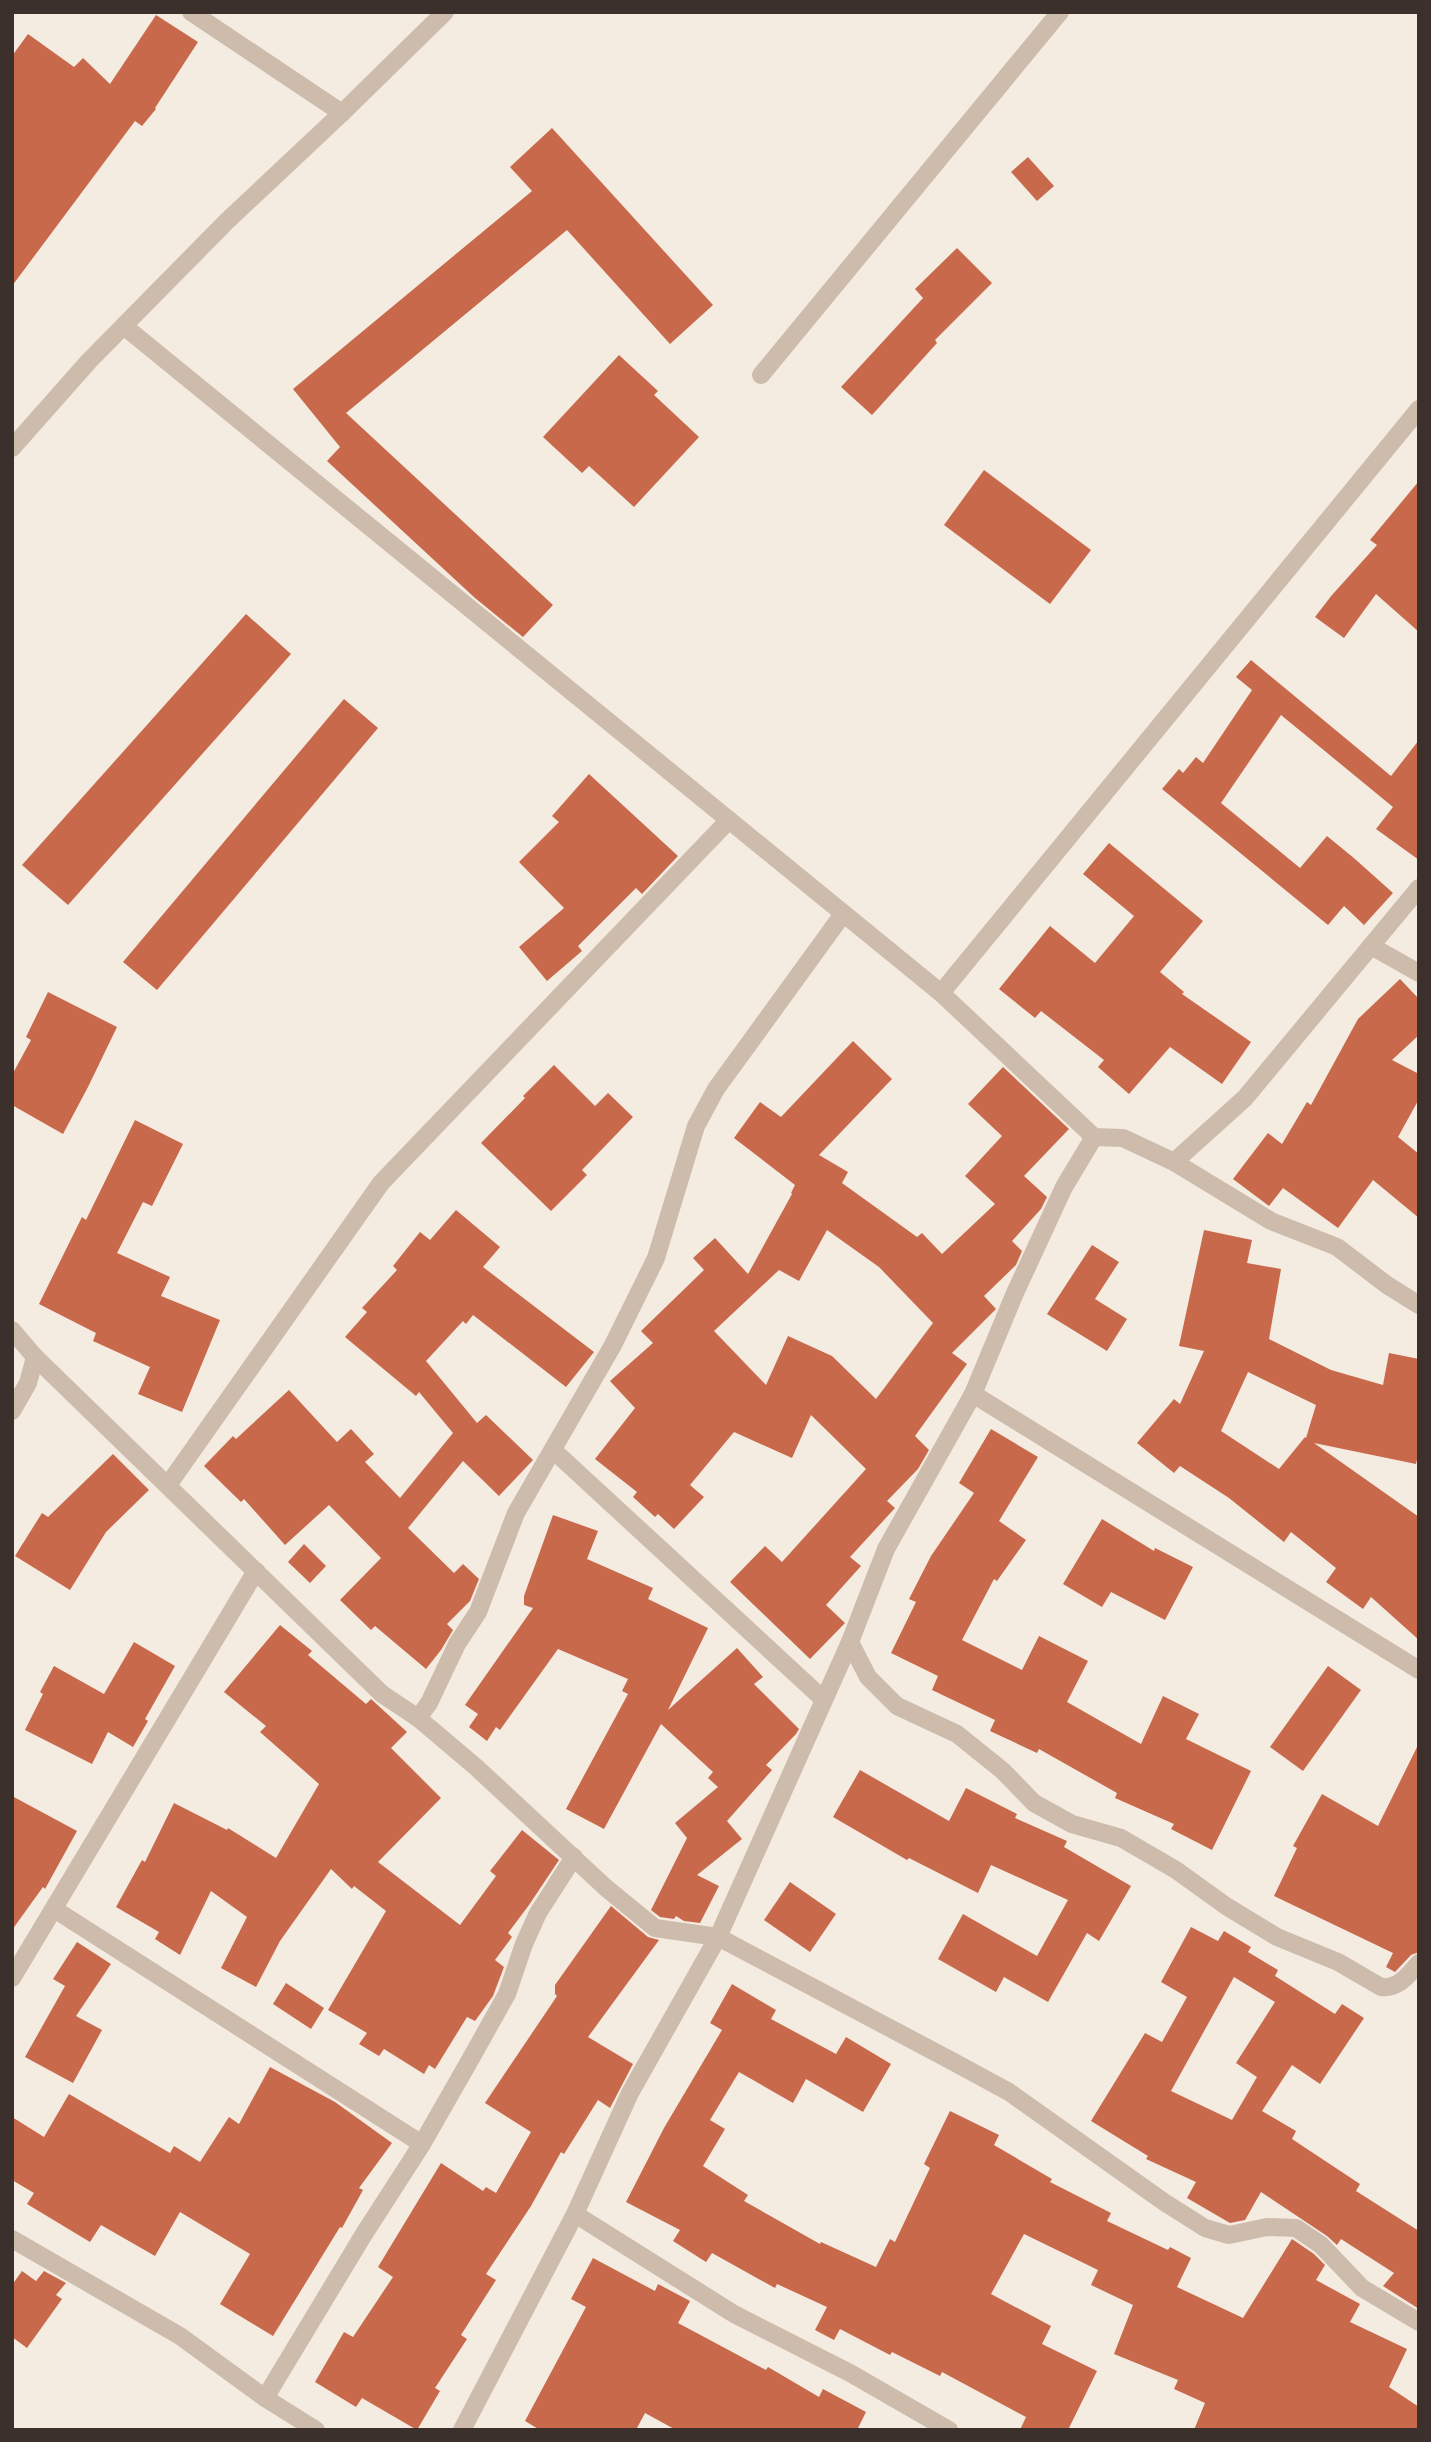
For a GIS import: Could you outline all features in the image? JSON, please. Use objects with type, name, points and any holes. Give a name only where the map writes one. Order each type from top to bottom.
[{"type":"street","points":[[191,12],[342,113]]},
{"type":"street","points":[[12,448],[89,361],[227,221],[445,12]]},
{"type":"street","points":[[761,375],[1060,12]]},
{"type":"street","points":[[125,327],[941,993],[1094,1137],[1123,1138],[1174,1161],[1271,1222],[1336,1247],[1419,1305]]},
{"type":"street","points":[[941,993],[1419,409]]},
{"type":"street","points":[[168,1485],[381,1183],[729,820]]},
{"type":"street","points":[[1174,1161],[1245,1098],[1419,888]]},
{"type":"street","points":[[418,1718],[429,1703],[457,1644],[478,1612],[516,1513],[612,1345],[656,1258],[696,1126],[716,1089],[843,914]]},
{"type":"street","points":[[1371,946],[1419,973]]},
{"type":"street","points":[[462,2430],[575,2214],[630,2093],[719,1937],[850,1642],[886,1549],[973,1394],[1014,1293],[1064,1187],[1094,1137]]},
{"type":"street","points":[[12,1329],[35,1357],[382,1694],[418,1718],[477,1768],[606,1888],[655,1928],[719,1937],[1009,2092],[1205,2228],[1229,2235],[1267,2227],[1296,2228],[1321,2245],[1362,2288],[1419,2322]]},
{"type":"street","points":[[12,1411],[28,1382],[35,1357]]},
{"type":"street","points":[[973,1394],[1419,1670]]},
{"type":"street","points":[[553,1450],[823,1699]]},
{"type":"street","points":[[12,1978],[256,1571]]},
{"type":"street","points":[[850,1642],[868,1677],[897,1706],[957,1734],[1003,1771],[1034,1802],[1062,1819],[1121,1838],[1176,1870],[1226,1906],[1277,1937],[1338,1962],[1381,1987],[1388,1988],[1401,1982],[1419,1963]]},
{"type":"street","points":[[265,2398],[422,2144],[507,1994],[538,1913],[575,1857]]},
{"type":"street","points":[[54,1909],[422,2144]]},
{"type":"street","points":[[575,2214],[734,2314],[850,2373],[949,2430]]},
{"type":"street","points":[[12,2239],[180,2336],[265,2398],[316,2430]]},
{"type":"building","points":[[156,15],[198,42],[156,109],[142,126],[135,121],[12,286],[12,56],[28,34],[74,67],[83,58],[110,84]]},
{"type":"building","points":[[552,128],[713,305],[670,344],[567,230],[346,413],[553,605],[523,637],[475,598],[327,461],[340,447],[293,389],[532,191],[510,167]]},
{"type":"building","points":[[1028,157],[1054,186],[1037,201],[1011,172]]},
{"type":"building","points":[[957,248],[992,283],[935,340],[937,343],[872,415],[841,387],[923,298],[915,289]]},
{"type":"building","points":[[619,355],[658,391],[654,395],[699,437],[634,507],[589,466],[582,473],[543,437]]},
{"type":"building","points":[[984,470],[1091,550],[1050,604],[944,525]]},
{"type":"building","points":[[1419,481],[1419,632],[1376,594],[1344,638],[1315,617],[1377,545],[1370,540]]},
{"type":"building","points":[[246,614],[291,654],[68,905],[22,865]]},
{"type":"building","points":[[1251,660],[1391,776],[1419,740],[1419,860],[1376,829],[1393,807],[1281,715],[1221,803],[1300,868],[1327,836],[1355,859],[1393,893],[1364,925],[1344,906],[1328,925],[1162,789],[1179,769],[1183,773],[1196,757],[1203,763],[1252,690],[1236,677]]},
{"type":"building","points":[[344,699],[378,728],[157,990],[123,962]]},
{"type":"building","points":[[589,774],[678,856],[642,894],[636,888],[578,946],[582,951],[547,981],[519,947],[564,908],[519,862],[559,822],[552,816]]},
{"type":"building","points":[[1109,843],[1203,921],[1160,972],[1184,992],[1182,994],[1251,1042],[1222,1084],[1170,1047],[1129,1094],[1098,1067],[1104,1060],[1041,1011],[1035,1018],[999,989],[1050,926],[1095,963],[1134,916],[1083,874]]},
{"type":"building","points":[[1400,979],[1419,999],[1419,1035],[1392,1060],[1419,1074],[1419,1099],[1398,1137],[1419,1154],[1419,1218],[1373,1180],[1338,1228],[1283,1188],[1269,1206],[1233,1179],[1268,1133],[1282,1144],[1307,1102],[1311,1105],[1358,1019]]},
{"type":"building","points":[[48,992],[117,1027],[63,1134],[12,1105],[12,1075],[31,1040],[26,1037]]},
{"type":"building","points":[[853,1041],[892,1079],[819,1155],[848,1172],[842,1183],[917,1237],[922,1233],[942,1254],[995,1204],[965,1176],[1002,1136],[968,1104],[1003,1067],[1069,1129],[1024,1176],[1047,1197],[1041,1209],[1012,1241],[1022,1251],[1016,1265],[984,1296],[996,1309],[952,1353],[967,1364],[915,1436],[929,1450],[918,1469],[887,1501],[895,1508],[850,1557],[861,1566],[826,1605],[845,1623],[810,1659],[730,1582],[765,1546],[782,1562],[866,1469],[811,1415],[792,1458],[734,1432],[690,1485],[704,1497],[674,1529],[658,1514],[655,1517],[633,1497],[637,1492],[595,1459],[635,1408],[610,1381],[653,1343],[641,1331],[704,1270],[693,1258],[715,1238],[748,1274],[792,1194],[795,1185],[734,1138],[760,1102],[781,1117]],"holes":[[[827,1230],[879,1267],[933,1323],[876,1399],[832,1356],[788,1336],[766,1385],[714,1331],[779,1270],[799,1281]]]},
{"type":"building","points":[[554,1065],[595,1106],[608,1093],[633,1117],[582,1170],[587,1175],[551,1211],[481,1143]]},
{"type":"building","points":[[135,1120],[183,1144],[152,1206],[143,1202],[117,1253],[170,1277],[161,1296],[220,1320],[182,1412],[138,1394],[150,1367],[93,1341],[96,1333],[39,1304],[82,1217],[86,1220]]},
{"type":"building","points":[[456,1210],[500,1247],[483,1267],[594,1352],[566,1387],[473,1315],[466,1324],[463,1321],[426,1361],[477,1423],[486,1415],[533,1460],[499,1496],[463,1461],[408,1528],[454,1573],[463,1564],[479,1579],[470,1601],[447,1624],[453,1630],[426,1669],[375,1626],[371,1630],[340,1600],[381,1558],[329,1505],[285,1545],[244,1499],[241,1502],[204,1466],[233,1436],[236,1439],[289,1390],[337,1442],[351,1429],[374,1454],[365,1462],[400,1498],[453,1433],[419,1392],[416,1396],[345,1337],[367,1312],[362,1308],[397,1270],[393,1266],[420,1232],[430,1240]]},
{"type":"building","points":[[1204,1230],[1252,1240],[1247,1263],[1281,1269],[1269,1339],[1331,1370],[1383,1385],[1389,1353],[1419,1359],[1419,1451],[1416,1464],[1314,1443],[1419,1517],[1419,1640],[1371,1597],[1363,1609],[1326,1582],[1336,1568],[1291,1532],[1284,1542],[1229,1498],[1180,1466],[1174,1473],[1137,1443],[1174,1399],[1180,1404],[1204,1351],[1179,1346]],"holes":[[[1248,1372],[1316,1405],[1306,1438],[1279,1469],[1221,1431]]]},
{"type":"building","points":[[1092,1245],[1119,1262],[1095,1299],[1127,1319],[1107,1351],[1047,1314]]},
{"type":"building","points":[[991,1429],[1038,1457],[999,1521],[1026,1540],[997,1581],[994,1579],[962,1640],[1022,1670],[1039,1636],[1088,1661],[1067,1702],[1141,1744],[1163,1696],[1199,1714],[1186,1739],[1251,1771],[1212,1850],[1171,1829],[1174,1824],[1115,1798],[1117,1793],[1039,1749],[1037,1753],[990,1731],[995,1720],[932,1690],[938,1676],[891,1653],[916,1602],[909,1599],[931,1556],[974,1493],[959,1483]]},
{"type":"building","points":[[113,1454],[149,1490],[106,1532],[70,1590],[15,1556],[42,1513],[48,1517]]},
{"type":"building","points":[[553,1515],[598,1531],[587,1559],[653,1588],[648,1599],[708,1628],[668,1710],[737,1648],[763,1677],[754,1684],[799,1729],[766,1765],[772,1770],[727,1821],[742,1839],[697,1875],[719,1886],[700,1923],[684,1921],[676,1916],[674,1919],[660,1917],[651,1910],[687,1838],[675,1823],[718,1787],[708,1778],[713,1772],[661,1724],[604,1829],[566,1809],[628,1694],[622,1691],[628,1679],[558,1649],[500,1730],[496,1727],[487,1741],[469,1727],[478,1714],[465,1705],[533,1608],[524,1605],[524,1596]]},
{"type":"building","points":[[1102,1519],[1154,1551],[1155,1548],[1193,1567],[1165,1620],[1111,1592],[1102,1607],[1063,1584]]},
{"type":"building","points":[[304,1544],[326,1566],[310,1583],[288,1562]]},
{"type":"building","points":[[280,1625],[312,1651],[308,1655],[366,1704],[371,1699],[407,1732],[391,1748],[441,1798],[378,1862],[460,1925],[496,1876],[490,1871],[522,1830],[559,1860],[508,1933],[512,1937],[495,1960],[504,1967],[493,1996],[475,2021],[467,2017],[435,2069],[429,2065],[424,2074],[384,2049],[379,2056],[359,2044],[367,2033],[328,2010],[386,1911],[354,1886],[352,1889],[331,1869],[280,1941],[256,1987],[221,1968],[247,1917],[211,1891],[180,1955],[155,1939],[159,1932],[116,1907],[142,1860],[145,1862],[174,1803],[227,1830],[228,1828],[276,1858],[319,1784],[260,1732],[266,1726],[224,1692]]},
{"type":"building","points":[[134,1642],[175,1666],[145,1719],[148,1721],[133,1747],[108,1732],[92,1764],[25,1730],[54,1666],[104,1694]]},
{"type":"building","points":[[1328,1666],[1361,1690],[1303,1771],[1270,1747]]},
{"type":"building","points":[[1419,1743],[1419,1952],[1411,1955],[1395,1972],[1386,1967],[1393,1953],[1274,1896],[1297,1848],[1293,1846],[1322,1794],[1378,1826]]},
{"type":"building","points":[[860,1770],[949,1821],[966,1788],[1017,1814],[1015,1818],[1067,1841],[1064,1847],[1131,1886],[1099,1941],[1087,1933],[1048,2002],[1004,1977],[996,1992],[938,1959],[963,1914],[1037,1956],[1068,1900],[991,1865],[978,1893],[909,1858],[907,1860],[833,1817]]},
{"type":"building","points":[[12,1796],[77,1831],[45,1889],[43,1887],[12,1930]]},
{"type":"building","points":[[790,1882],[836,1914],[810,1952],[764,1920]]},
{"type":"building","points":[[611,1906],[648,1937],[659,1940],[588,2037],[633,2064],[610,2108],[598,2100],[564,2154],[561,2152],[531,2206],[486,2274],[496,2280],[461,2335],[467,2339],[435,2388],[440,2391],[417,2430],[362,2398],[356,2407],[315,2382],[344,2332],[353,2337],[393,2277],[378,2267],[441,2163],[483,2191],[486,2187],[496,2193],[531,2132],[485,2103],[557,1996],[555,1985]]},
{"type":"building","points":[[1191,1927],[1218,1941],[1224,1931],[1251,1947],[1248,1952],[1278,1970],[1275,1976],[1335,2014],[1342,2004],[1364,2018],[1320,2084],[1292,2065],[1262,2111],[1296,2131],[1292,2139],[1360,2184],[1356,2191],[1419,2231],[1419,2309],[1383,2286],[1394,2273],[1341,2239],[1337,2245],[1261,2192],[1245,2220],[1230,2223],[1187,2198],[1196,2182],[1146,2159],[1148,2156],[1091,2121],[1145,2033],[1162,2042],[1187,1997],[1161,1982]],"holes":[[[1234,1977],[1275,2002],[1236,2063],[1257,2077],[1232,2120],[1171,2091]]]},
{"type":"building","points":[[77,1942],[111,1964],[76,2016],[102,2030],[73,2083],[25,2057],[65,1986],[53,1979]]},
{"type":"building","points":[[286,1983],[324,2008],[311,2029],[273,2004]]},
{"type":"building","points":[[732,1984],[776,2010],[771,2019],[836,2054],[846,2037],[891,2064],[863,2112],[806,2079],[793,2103],[739,2072],[710,2120],[725,2129],[703,2166],[748,2195],[744,2201],[820,2244],[821,2242],[876,2267],[890,2239],[895,2242],[930,2168],[924,2164],[950,2111],[999,2135],[994,2145],[1052,2179],[1050,2182],[1111,2213],[1107,2221],[1191,2258],[1177,2287],[1243,2318],[1292,2239],[1325,2265],[1316,2280],[1360,2304],[1350,2322],[1407,2349],[1389,2387],[1419,2407],[1419,2430],[1194,2430],[1205,2403],[1174,2389],[1178,2380],[1114,2354],[1133,2305],[1091,2285],[1098,2270],[1024,2234],[991,2294],[1051,2326],[1042,2344],[1097,2371],[1068,2430],[1020,2430],[1026,2417],[942,2372],[940,2376],[892,2352],[890,2355],[840,2329],[834,2340],[815,2330],[827,2307],[777,2284],[775,2288],[712,2253],[706,2262],[673,2241],[680,2230],[626,2202],[664,2128],[722,2030],[710,2023]]},
{"type":"building","points":[[270,2067],[335,2102],[392,2143],[359,2188],[363,2190],[342,2228],[340,2227],[273,2336],[220,2304],[250,2254],[180,2212],[155,2256],[101,2225],[90,2242],[27,2204],[34,2193],[12,2180],[12,2117],[44,2137],[69,2094],[170,2153],[174,2146],[200,2162],[229,2117],[239,2124]]},
{"type":"building","points":[[593,2258],[655,2291],[658,2284],[690,2301],[678,2323],[766,2370],[768,2367],[819,2397],[823,2389],[866,2412],[857,2430],[676,2430],[645,2413],[636,2430],[540,2430],[525,2421],[586,2307],[571,2299]]},
{"type":"building","points":[[22,2271],[36,2281],[44,2271],[66,2283],[56,2295],[62,2299],[27,2348],[12,2337],[12,2285]]}]
